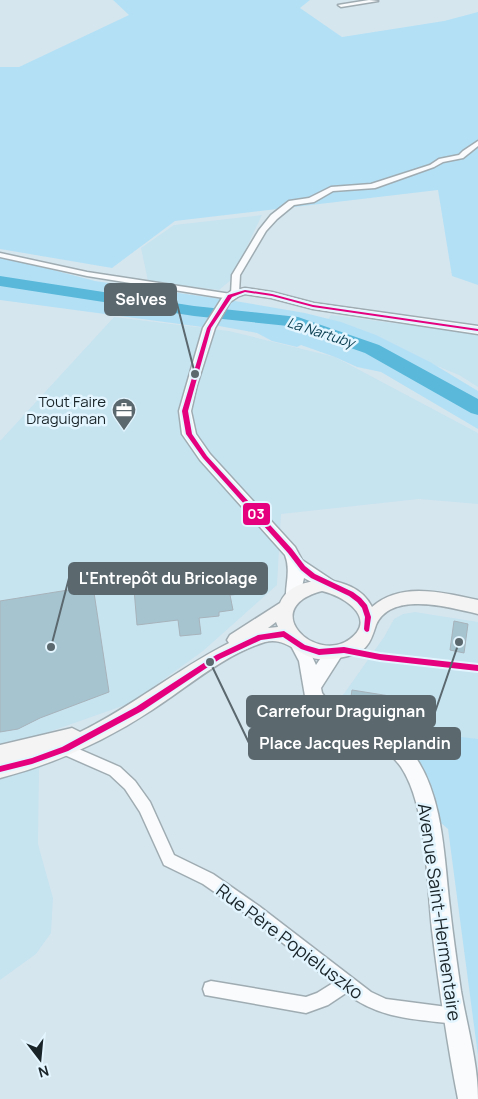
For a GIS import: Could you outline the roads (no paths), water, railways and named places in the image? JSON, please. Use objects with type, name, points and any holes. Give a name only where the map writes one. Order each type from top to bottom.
[{"type":"main road","points":[[218,657],[250,630],[314,586],[330,586],[345,590],[356,597],[364,607],[368,623]]},
{"type":"main road","points":[[0,768],[32,761],[65,749],[128,715],[218,657],[260,637],[277,634],[319,652],[336,652],[356,644],[365,634],[368,623],[381,607],[404,597],[427,598],[478,607]]},
{"type":"main road","points":[[289,602],[283,617],[285,627],[294,640]]},
{"type":"main road","points":[[0,754],[62,739],[128,715]]},
{"type":"street","points":[[341,5],[375,1],[372,0]]},
{"type":"street","points":[[330,586],[297,564],[290,551],[205,457],[189,434],[186,411],[209,328],[230,296],[236,275],[263,230],[274,216],[292,203],[311,200],[331,189],[372,186],[432,166],[441,160],[461,157],[478,143]]},
{"type":"street","points":[[0,255],[87,274],[230,296],[245,291],[358,314],[478,330]]},
{"type":"street","points":[[289,602],[296,586],[297,564]]},
{"type":"street","name":"Avenue Saint-Hermentaire","points":[[294,640],[307,660],[314,696],[322,706],[394,746],[408,762],[421,789],[432,838],[442,927],[461,1059],[470,1099]]},
{"type":"street","points":[[312,688],[323,668],[336,652]]},
{"type":"street","name":"Rue Père Popieluszko","points":[[65,749],[115,771],[130,785],[144,807],[169,860],[208,879],[247,906],[366,998],[386,1006],[455,1016]]},
{"type":"street","points":[[211,989],[306,1005],[322,999],[346,984]]},
{"type":"street","name":"Avenue Saint-Hermentaire","points":[[459,1099],[461,1059]]},
{"type":"waterway","name":"La Nartuby","points":[[0,281],[194,311],[291,321],[372,349],[478,408]]},
{"type":"place","name":"Selves","points":[[195,374]]},
{"type":"place","name":"Tout Faire Draguignan","points":[[124,431]]},
{"type":"place","name":"Carrefour Draguignan","points":[[459,642]]},
{"type":"place","name":"L'Entrepôt du Bricolage","points":[[51,647]]},
{"type":"place","name":"Place Jacques Replandin","points":[[210,662]]}]
